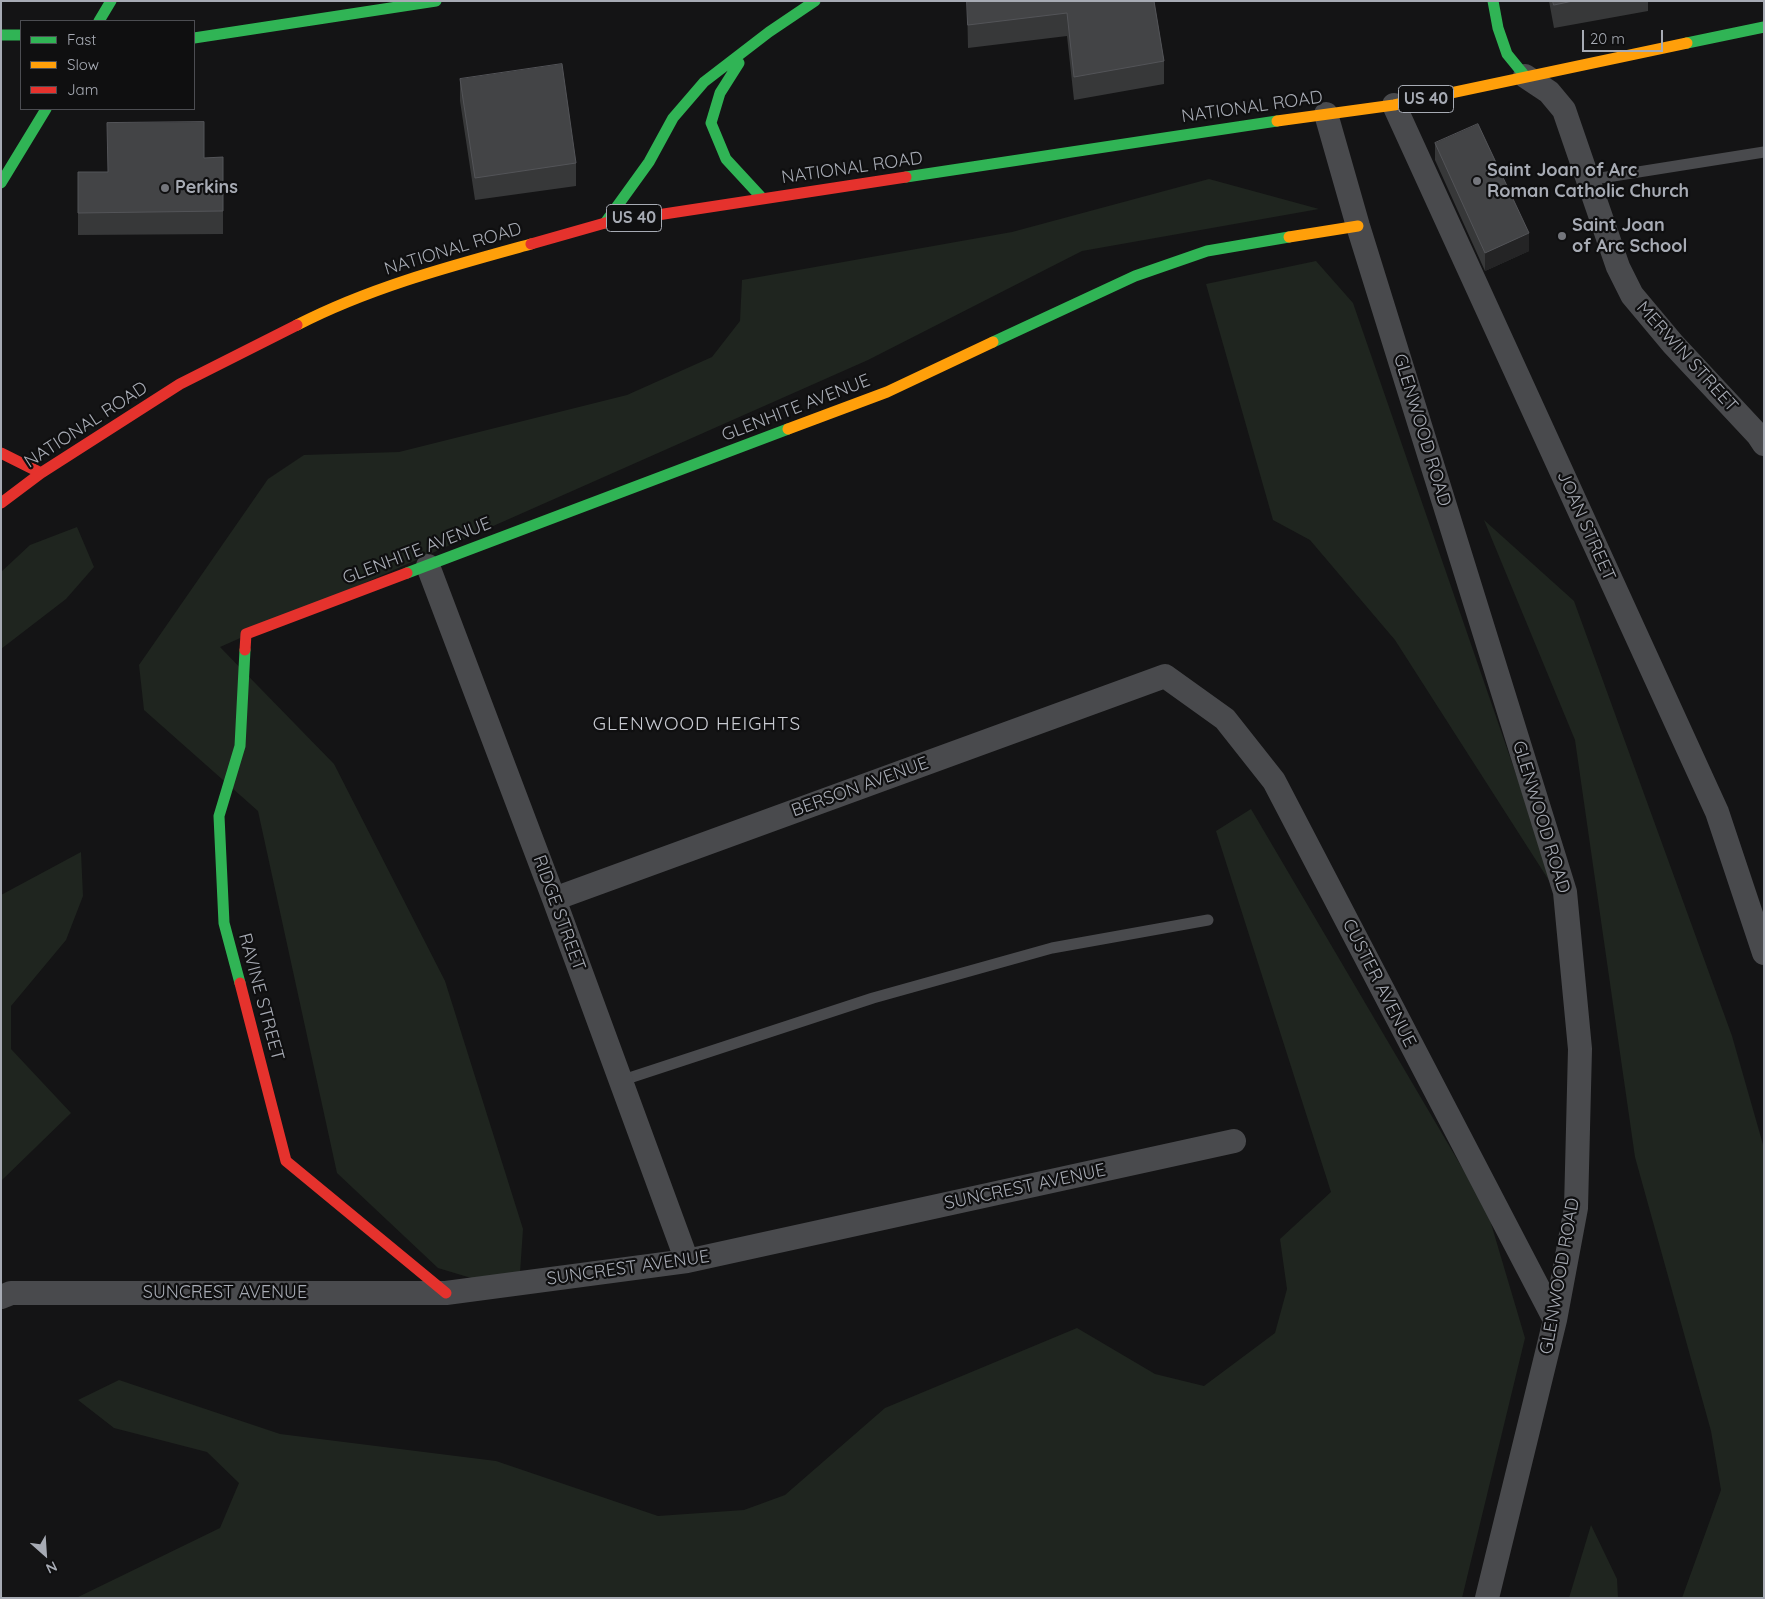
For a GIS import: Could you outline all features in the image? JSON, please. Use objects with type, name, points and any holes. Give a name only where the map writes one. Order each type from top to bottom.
[{"type":"main road","points":[[100,20],[111,1]]},
{"type":"main road","points":[[195,38],[436,1]]},
{"type":"main road","points":[[605,223],[649,162],[673,118],[704,82],[750,46],[815,1]]},
{"type":"main road","name":"MERWIN STREET","points":[[1493,1],[1498,28],[1507,54],[1525,76]]},
{"type":"main road","name":"NATIONAL ROAD","points":[[1,503],[41,473],[180,384],[330,308],[419,275],[605,223],[762,198],[1394,105],[1764,27]]},
{"type":"main road","points":[[1,35],[20,35]]},
{"type":"main road","points":[[750,46],[720,93],[711,123],[726,160],[762,198]]},
{"type":"main road","points":[[1,183],[45,110]]},
{"type":"main road","name":"GLENHITE AVENUE","points":[[246,634],[887,392],[1135,276],[1207,251],[1358,226]]},
{"type":"main road","points":[[1,453],[41,473]]},
{"type":"main road","name":"RAVINE STREET","points":[[246,634],[240,746],[219,816],[224,923],[286,1161],[446,1293]]},
{"type":"street","name":"MERWIN STREET","points":[[1525,76],[1550,92],[1564,110],[1618,267],[1632,295],[1673,344],[1758,435],[1764,444]]},
{"type":"street","name":"JOAN STREET","points":[[1394,105],[1717,812],[1764,953]]},
{"type":"street","name":"GLENWOOD ROAD","points":[[1326,114],[1358,226],[1565,892],[1580,1049],[1576,1208],[1555,1320],[1487,1598]]},
{"type":"street","name":"RIDGE STREET","points":[[428,566],[554,899],[687,1261]]},
{"type":"street","name":"CUSTER AVENUE","points":[[1165,676],[1225,719],[1274,781],[1555,1320]]},
{"type":"street","name":"BERSON AVENUE","points":[[554,899],[1165,676]]},
{"type":"street","name":"SUNCREST AVENUE","points":[[6,1296],[446,1293],[687,1261],[1234,1141]]},
{"type":"lane","points":[[1588,180],[1764,152]]},
{"type":"lane","points":[[620,1081],[873,998],[1052,948],[1208,920]]},
{"type":"shaded area","points":[[1209,179],[1319,209],[1082,251],[868,360],[220,647],[334,764],[445,981],[523,1229],[520,1273],[478,1280],[438,1268],[337,1173],[258,811],[144,710],[139,665],[268,479],[304,455],[399,452],[627,395],[712,357],[740,321],[742,280],[1012,232]]},
{"type":"shaded area","points":[[1316,261],[1353,303],[1557,893],[1395,640],[1310,540],[1273,520],[1206,284]]},
{"type":"shaded area","points":[[1484,520],[1574,601],[1732,1036],[1764,1148],[1764,1598],[1682,1598],[1721,1490],[1711,1431],[1635,1157],[1575,740]]},
{"type":"shaded area","points":[[77,527],[94,567],[66,599],[1,649],[1,572],[30,545]]},
{"type":"shaded area","points":[[1251,809],[1487,1210],[1525,1338],[1462,1598],[76,1598],[220,1528],[239,1483],[207,1452],[114,1428],[78,1400],[119,1380],[280,1434],[496,1461],[658,1516],[744,1510],[785,1495],[885,1408],[1077,1328],[1155,1374],[1204,1386],[1275,1333],[1287,1289],[1280,1239],[1331,1192],[1216,831]]},
{"type":"shaded area","points":[[81,852],[83,896],[66,940],[11,1006],[11,1049],[71,1113],[1,1181],[1,895]]},
{"type":"shaded area","points":[[1591,1525],[1617,1579],[1618,1598],[1569,1598]]},
{"type":"building","points":[[967,1],[1154,1],[1164,61],[1074,77],[1067,13],[968,25]]},
{"type":"building","points":[[1553,1],[1573,1],[1554,5]]},
{"type":"building","points":[[562,64],[576,163],[475,178],[460,79]]},
{"type":"building","name":"Perkins","points":[[204,122],[204,158],[223,157],[223,211],[78,213],[78,172],[108,172],[107,123]]},
{"type":"building","points":[[1478,124],[1529,233],[1485,253],[1435,143]]},
{"type":"traffic: fast","points":[[100,20],[111,1]]},
{"type":"traffic: fast","points":[[195,38],[436,1]]},
{"type":"traffic: fast","points":[[605,223],[649,162],[673,118],[704,82],[769,32],[815,1]]},
{"type":"traffic: fast","points":[[1493,1],[1498,28],[1507,54],[1525,76]]},
{"type":"traffic: fast","points":[[1687,43],[1764,27]]},
{"type":"traffic: fast","points":[[1,35],[20,35]]},
{"type":"traffic: fast","points":[[739,63],[720,93],[711,123],[726,159],[762,198]]},
{"type":"traffic: fast","points":[[1,183],[45,110]]},
{"type":"traffic: fast","points":[[906,177],[1277,121]]},
{"type":"traffic: fast","points":[[993,342],[1135,276],[1207,251],[1289,237]]},
{"type":"traffic: fast","points":[[407,573],[788,429]]},
{"type":"traffic: fast","points":[[240,983],[224,923],[219,816],[240,746],[245,650]]},
{"type":"traffic: slow","points":[[1277,121],[1394,105],[1687,43]]},
{"type":"traffic: slow","points":[[1289,237],[1358,226]]},
{"type":"traffic: slow","points":[[297,325],[382,288],[441,269],[531,244]]},
{"type":"traffic: slow","points":[[788,429],[887,392],[993,342]]},
{"type":"traffic: jam","points":[[531,244],[605,223],[906,177]]},
{"type":"traffic: jam","points":[[1,503],[41,473],[180,384],[297,325]]},
{"type":"traffic: jam","points":[[1,453],[41,473]]},
{"type":"traffic: jam","points":[[245,650],[246,634],[407,573]]},
{"type":"traffic: jam","points":[[240,983],[286,1161],[446,1293]]},
{"type":"place","name":"Saint Joan of Arc Roman Catholic Church","points":[[1477,181]]},
{"type":"place","name":"Perkins","points":[[165,188]]},
{"type":"place","name":"Saint Joan of Arc School","points":[[1562,236]]},
{"type":"district","name":"GLENWOOD HEIGHTS","points":[[697,724]]}]
